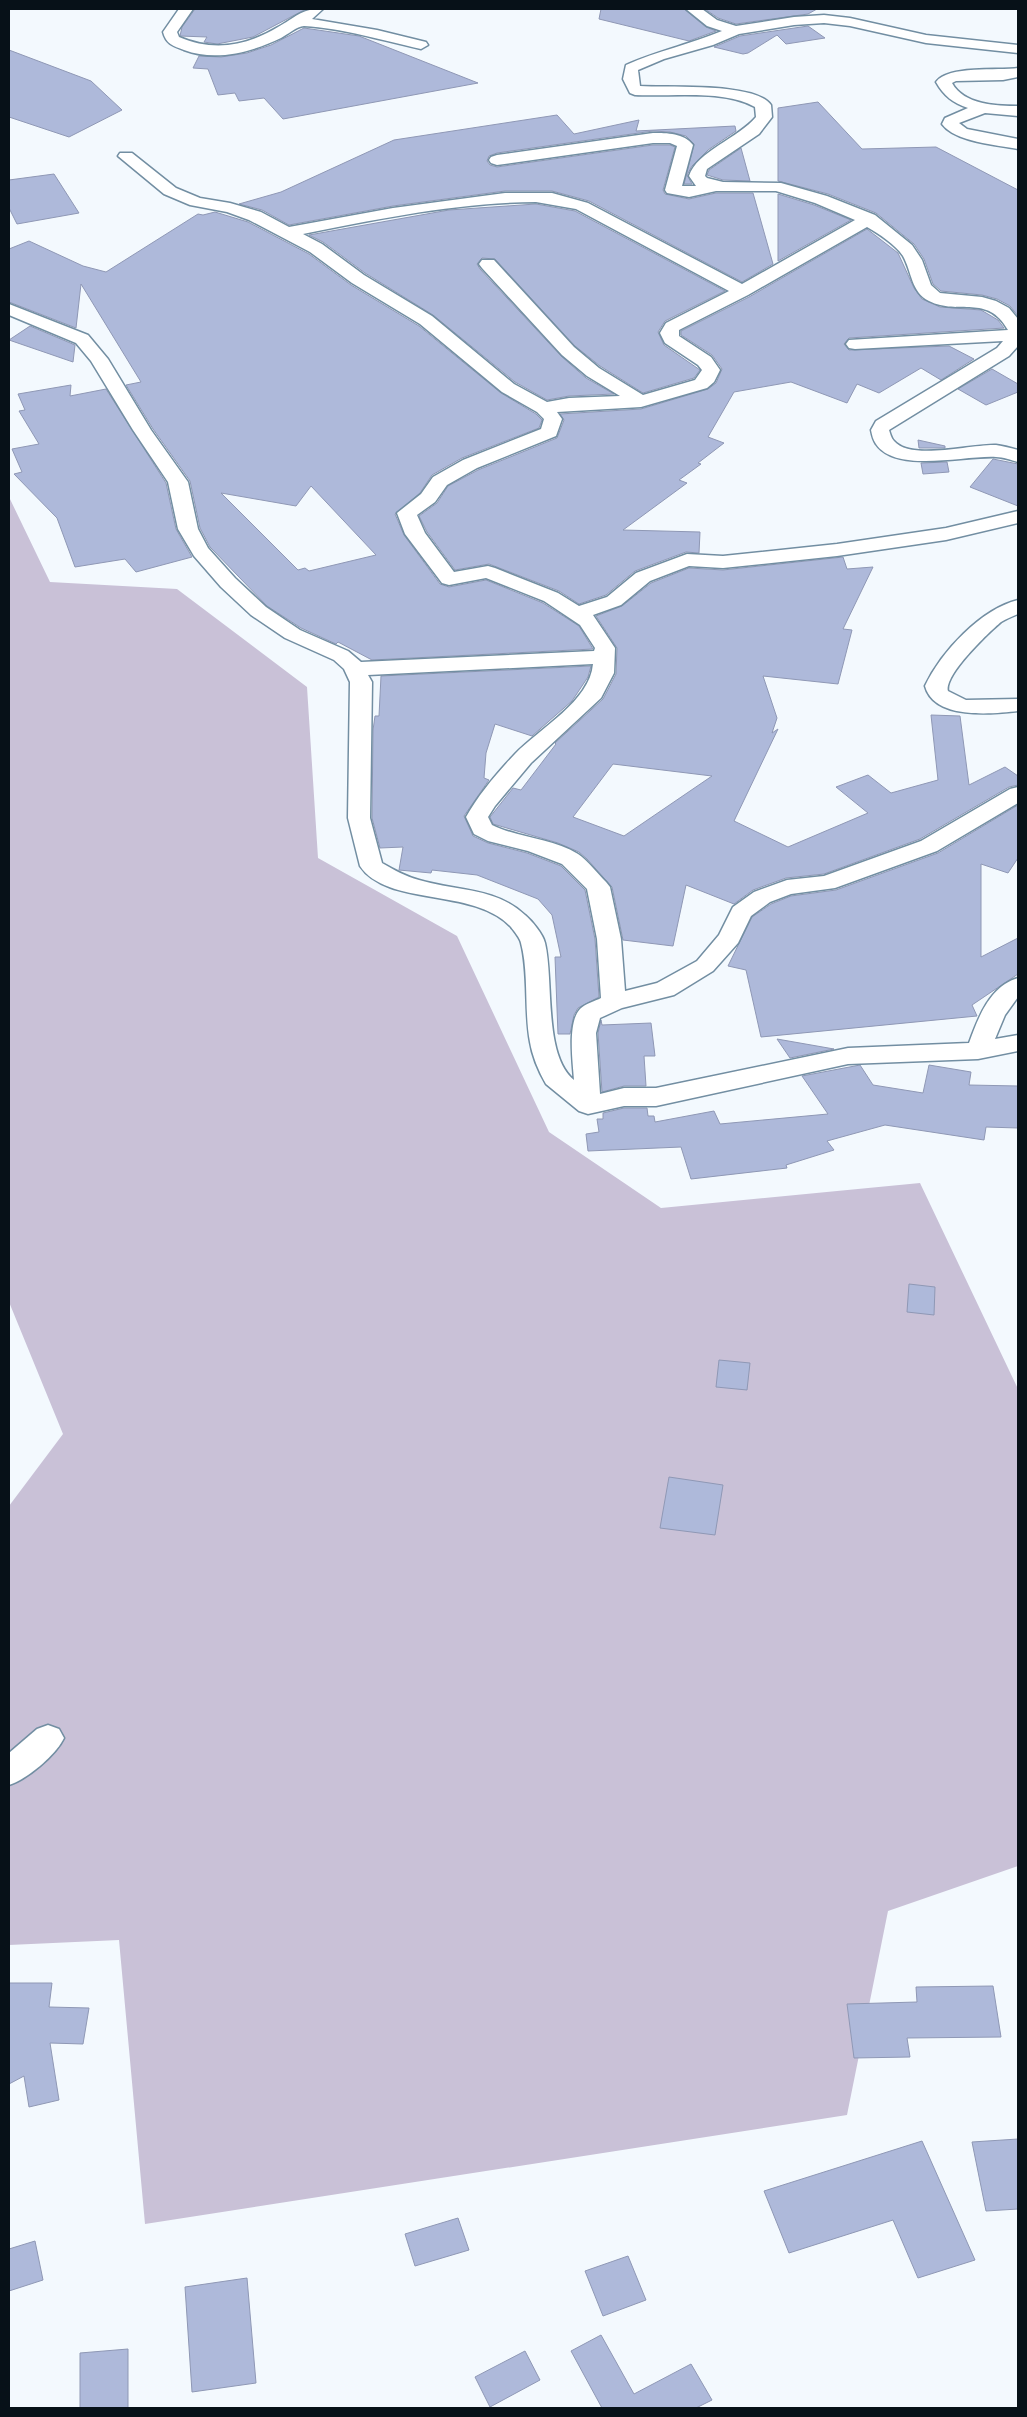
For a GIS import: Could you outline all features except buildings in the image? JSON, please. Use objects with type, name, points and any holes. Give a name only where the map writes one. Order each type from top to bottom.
[{"type":"street","points":[[186,9],[170,32],[172,40],[186,47],[212,51],[247,48],[300,21],[316,9]]},
{"type":"street","points":[[693,9],[712,23],[736,30]]},
{"type":"street","points":[[712,187],[701,180],[697,171],[705,162],[743,138],[760,124],[764,117],[763,105],[752,98],[735,95],[635,90],[631,84],[630,73],[632,68],[660,56],[708,42],[736,30],[794,21],[836,20],[926,39],[1018,49]]},
{"type":"street","points":[[300,21],[377,34],[421,45]]},
{"type":"street","points":[[1018,72],[1003,75],[955,76],[945,80],[945,86],[960,99],[982,108],[1018,111]]},
{"type":"street","points":[[982,108],[951,121],[950,124],[962,133],[1018,144]]},
{"type":"street","points":[[497,160],[653,138],[668,138],[680,141],[686,145],[673,190],[689,192],[712,187],[778,187],[829,202],[869,219],[908,250],[921,284],[928,293],[946,302],[972,301],[995,307],[1008,316],[1018,334]]},
{"type":"street","points":[[126,156],[170,191],[196,202],[230,208],[255,216],[316,248],[358,279],[426,320],[493,376],[544,408],[553,419],[549,432],[470,464],[440,481],[428,498],[407,513],[414,534],[449,579],[488,572],[551,597],[588,620],[604,648],[603,673],[590,698],[523,758],[485,803],[477,817],[482,829],[496,836],[536,846],[570,859],[598,887],[609,939],[610,972],[614,1002]]},
{"type":"street","points":[[285,233],[388,213],[512,198],[555,197],[582,206],[742,291]]},
{"type":"street","points":[[544,408],[569,404],[641,401],[680,392],[701,384],[708,378],[711,370],[705,361],[672,339],[669,333],[672,327],[742,291],[869,219]]},
{"type":"street","points":[[488,264],[568,351],[593,372],[641,401]]},
{"type":"street","points":[[9,309],[82,339],[99,359],[142,430],[178,482],[182,490],[185,524],[196,545],[240,593],[265,616],[290,633],[331,650],[348,660],[356,669],[361,682],[358,783],[360,818],[371,866],[392,879],[416,888],[488,902],[502,907],[519,922],[533,941],[542,1042],[555,1078],[588,1105]]},
{"type":"street","points":[[855,344],[1018,334]]},
{"type":"street","points":[[1018,334],[1003,352],[883,425],[880,430],[884,444],[890,450],[907,454],[995,451],[1018,456]]},
{"type":"street","points":[[577,614],[614,601],[643,577],[687,560],[723,562],[837,550],[946,534],[1018,517]]},
{"type":"street","points":[[1018,606],[995,617],[986,624],[942,673],[936,686],[938,694],[947,701],[961,705],[982,707],[1018,705]]},
{"type":"street","points":[[356,669],[604,657]]},
{"type":"street","points":[[588,1105],[584,1033],[589,1014],[614,1002],[665,989],[705,966],[730,938],[741,912],[762,897],[787,888],[827,883],[930,846],[1018,794]]},
{"type":"street","points":[[978,1052],[995,1011],[1004,997],[1018,986]]},
{"type":"street","points":[[588,1105],[624,1097],[656,1097],[848,1056],[978,1052],[1018,1043]]},
{"type":"street","points":[[9,1772],[48,1738]]},
{"type":"shaded area","points":[[9,497],[50,582],[177,589],[307,687],[318,858],[457,936],[549,1132],[661,1208],[920,1183],[1018,1389],[1018,1866],[888,1911],[847,2115],[145,2224],[119,1940],[9,1945],[9,1506],[63,1434],[9,1302]]}]
